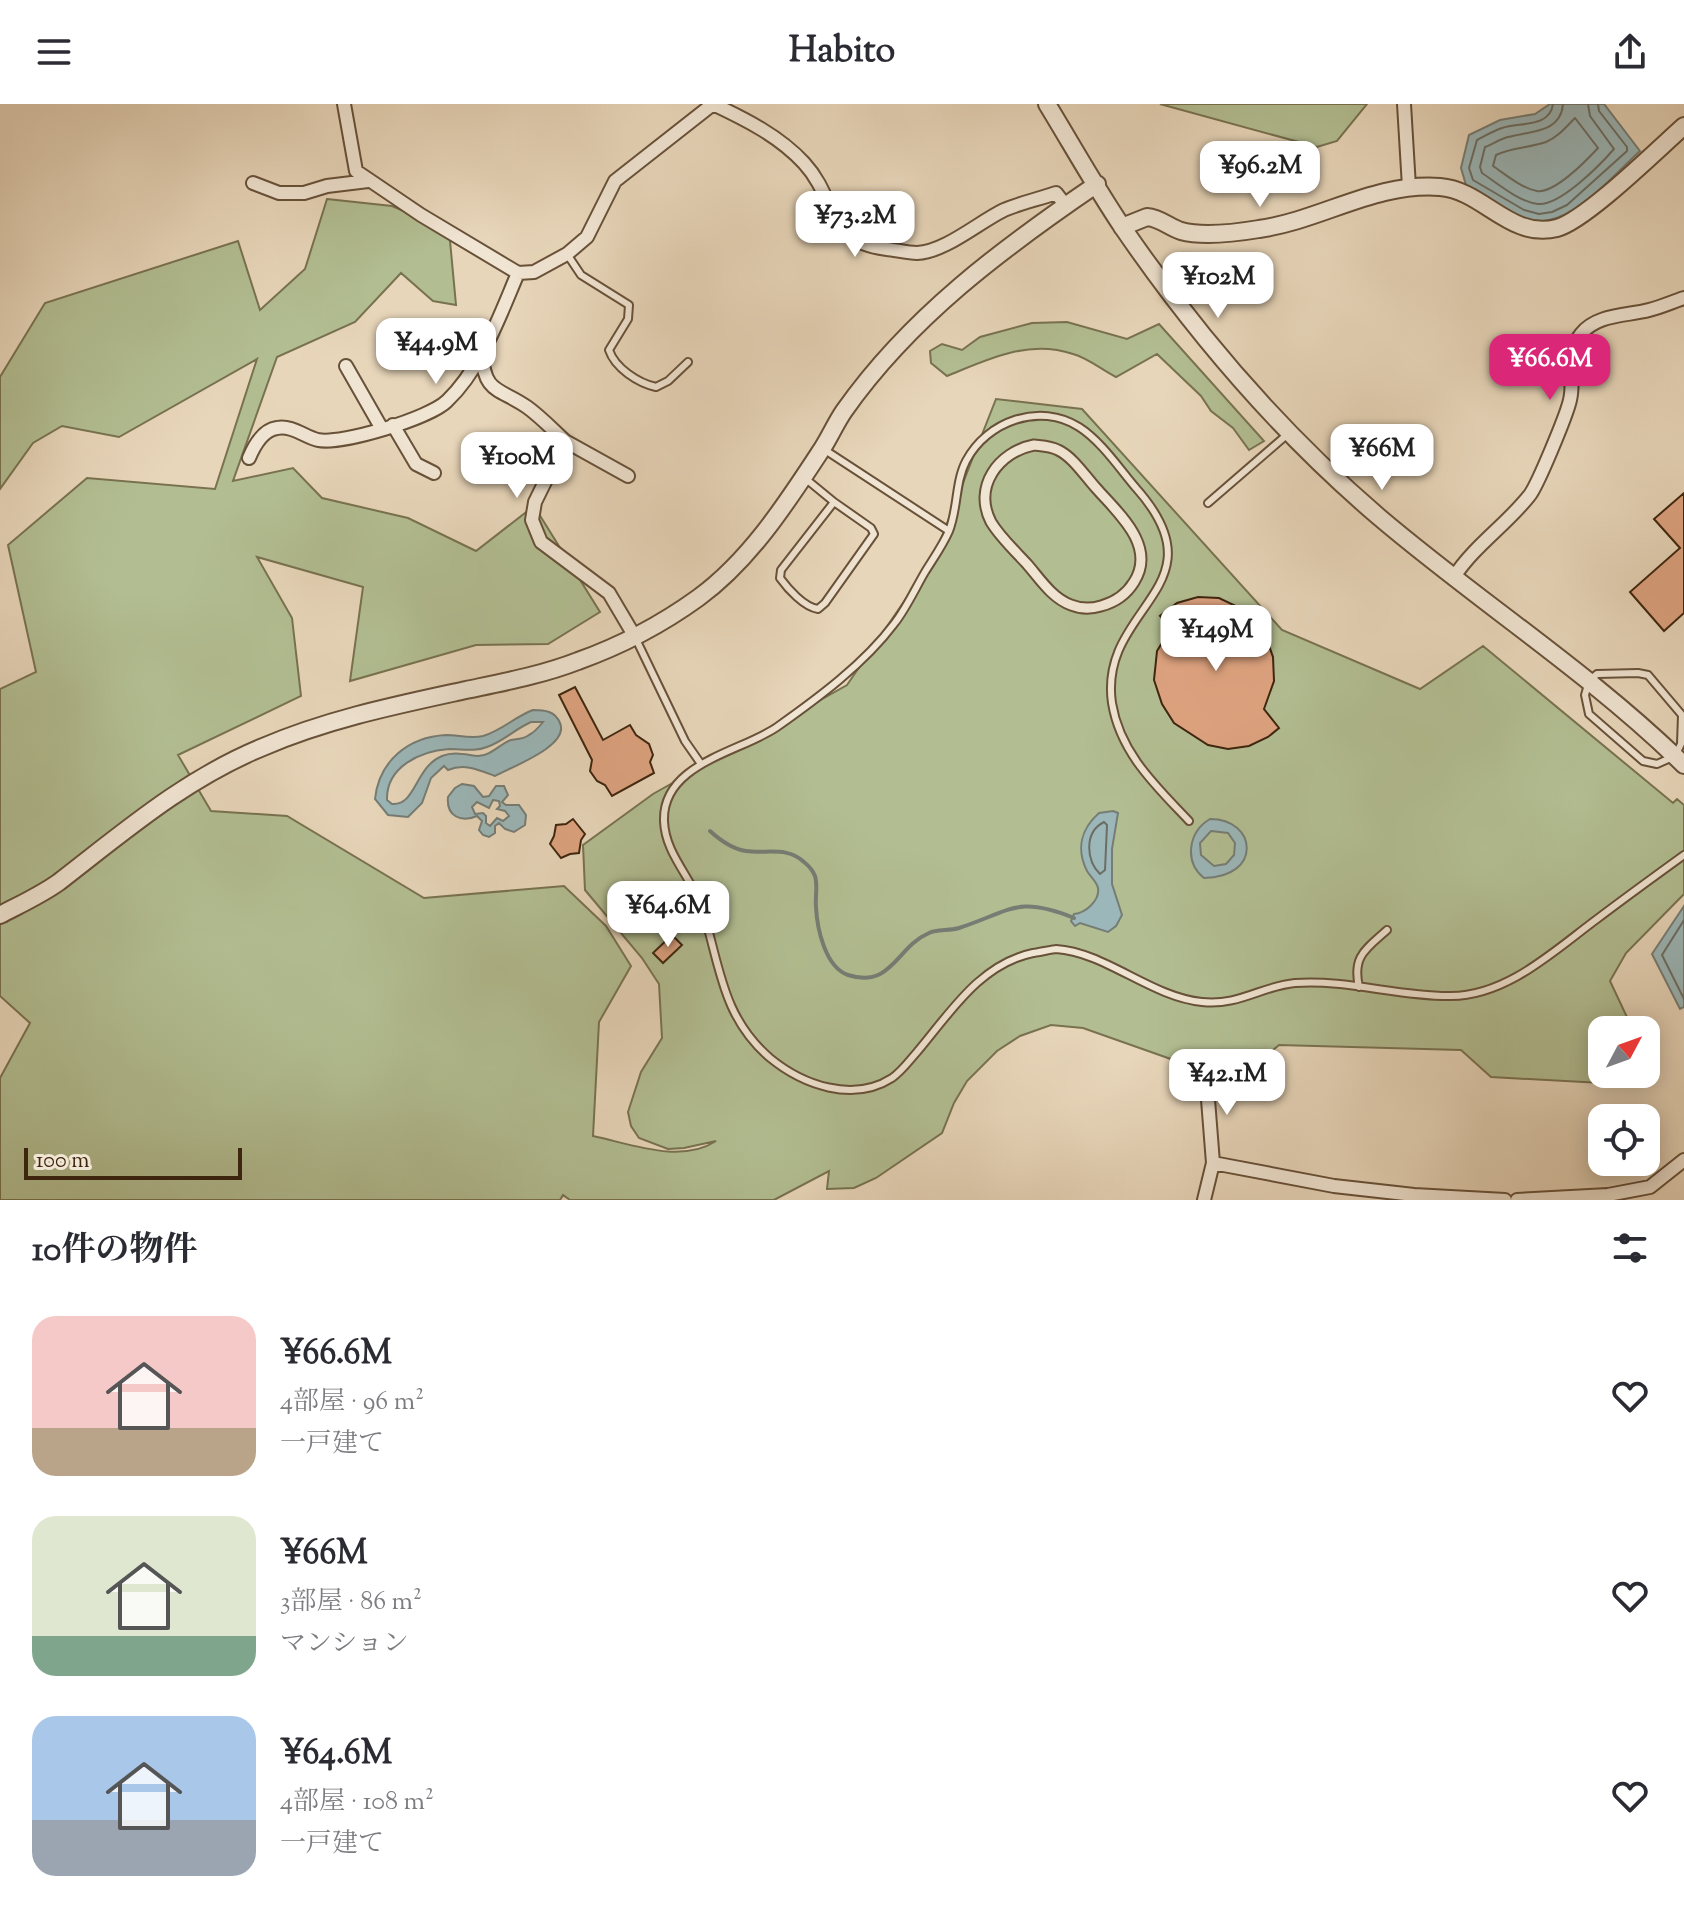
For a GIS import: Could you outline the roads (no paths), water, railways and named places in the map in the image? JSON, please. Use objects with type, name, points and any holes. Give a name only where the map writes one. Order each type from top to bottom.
[{"type":"street","points":[[344,104],[356,171],[518,273],[534,272],[567,254],[587,237],[615,181],[713,104],[769,133],[802,160],[818,179],[839,226],[848,237],[874,247],[918,253],[941,246],[1006,210],[1056,193],[1066,206]]},
{"type":"street","points":[[1047,104],[1122,227],[1198,326],[1289,433],[1379,516],[1589,681],[1680,760]]},
{"type":"street","points":[[1404,104],[1409,187]]},
{"type":"street","points":[[1122,227],[1147,217],[1194,234],[1257,230],[1288,223],[1361,197],[1409,187],[1454,190],[1518,226],[1548,230],[1576,220],[1684,126]]},
{"type":"street","points":[[253,183],[279,193],[304,193],[327,186],[368,181]]},
{"type":"street","points":[[0,915],[57,884],[147,812],[223,765],[317,726],[564,666],[635,637],[699,597],[740,560],[782,508],[844,412],[929,313],[982,268],[1097,184]]},
{"type":"street","points":[[249,458],[265,434],[276,428],[290,429],[320,440],[346,440],[388,427],[446,402],[482,354],[518,273]]},
{"type":"street","points":[[1454,577],[1467,557],[1492,537],[1532,494],[1570,400],[1573,350],[1580,334],[1619,314],[1648,310],[1684,298]]},
{"type":"street","points":[[482,354],[487,382],[498,392],[526,406],[565,441],[628,476]]},
{"type":"street","points":[[346,366],[416,464],[434,473]]},
{"type":"street","points":[[565,441],[535,502],[532,520],[541,542],[609,593],[635,637]]},
{"type":"street","points":[[1047,446],[1066,455],[1074,463],[1128,525],[1137,539],[1141,556],[1138,574],[1129,590],[1117,600],[1092,608],[1067,604],[1049,590],[996,528],[986,503],[985,489],[994,469],[1002,459],[1023,447],[1047,446]]},
{"type":"street","points":[[1204,1200],[1213,1163],[1206,1074]]},
{"type":"street","points":[[1517,1200],[1608,1195],[1650,1187],[1684,1160]]},
{"type":"street","points":[[1213,1163],[1334,1186],[1414,1195],[1505,1200]]},
{"type":"lane","points":[[567,254],[581,275],[629,305],[628,319],[609,350],[615,362],[656,387],[668,381],[688,362]]},
{"type":"lane","points":[[1189,821],[1137,764],[1124,743],[1111,699],[1115,660],[1125,635],[1156,592],[1169,567],[1167,537],[1155,509],[1087,432],[1069,421],[1048,416],[1006,422],[985,438],[965,462],[949,531],[894,624],[848,672],[772,731],[701,764],[674,788],[665,805],[664,824],[668,843],[701,902],[722,988],[734,1015],[768,1056],[823,1088],[842,1091],[878,1084],[896,1076],[974,985],[997,965],[1022,955],[1055,949],[1091,958],[1164,993],[1200,1002],[1233,1003],[1292,983],[1455,997],[1525,973],[1684,855]]},
{"type":"lane","points":[[1208,503],[1289,433]]},
{"type":"lane","points":[[822,448],[949,531]]},
{"type":"lane","points":[[803,477],[874,534],[825,603],[818,609],[811,608],[780,578],[781,570],[834,502]]},
{"type":"lane","points":[[635,637],[685,741],[701,764]]},
{"type":"lane","points":[[1597,674],[1648,675],[1682,715],[1680,760],[1657,764],[1643,761],[1621,742],[1589,714],[1585,695],[1589,681],[1597,674]]},
{"type":"lane","points":[[1359,987],[1355,971],[1358,959],[1387,930]]},
{"type":"water","points":[[1550,104],[1604,104],[1640,151],[1570,212],[1554,219],[1538,221],[1521,218],[1466,185],[1461,168],[1469,135],[1500,120],[1535,114]]},
{"type":"water","points":[[533,710],[549,712],[560,723],[561,732],[556,740],[537,755],[495,776],[472,768],[448,770],[444,766],[431,778],[422,803],[408,817],[388,815],[375,799],[382,773],[408,746],[419,740],[446,735],[483,736]],"holes":[[[531,722],[543,722],[527,736],[511,740],[492,752],[478,756],[442,756],[426,768],[406,799],[392,804],[387,800],[392,778],[416,757],[438,750],[482,749]]]},
{"type":"water","points":[[462,784],[474,786],[483,797],[489,796],[496,786],[504,786],[508,795],[502,802],[519,805],[526,815],[525,825],[514,832],[499,823],[495,826],[495,833],[489,837],[483,835],[479,830],[482,821],[477,816],[460,818],[449,809],[448,797]],"holes":[[[493,800],[499,801],[497,809],[509,816],[503,821],[497,818],[490,826],[486,823],[486,816],[483,813],[475,814],[472,807],[477,802],[489,808]]]},
{"type":"water","points":[[1099,813],[1118,813],[1112,849],[1112,884],[1122,915],[1108,932],[1080,923],[1075,926],[1071,921],[1074,914],[1091,906],[1098,893],[1082,855],[1084,833]]},
{"type":"water","points":[[1210,819],[1226,821],[1244,837],[1247,848],[1244,859],[1236,868],[1223,875],[1204,878],[1198,871],[1193,864],[1191,847],[1203,825]],"holes":[[[1211,831],[1228,833],[1235,843],[1234,855],[1226,864],[1214,866],[1201,855],[1200,843]]]},
{"type":"water","points":[[1684,906],[1684,1007],[1680,1009],[1652,954]]},
{"type":"waterway","points":[[710,831],[736,848],[754,852],[784,852],[808,865],[816,880],[820,936],[833,964],[848,975],[863,978],[875,976],[884,972],[918,939],[929,933],[959,928],[1003,911],[1039,907],[1074,918]]}]
